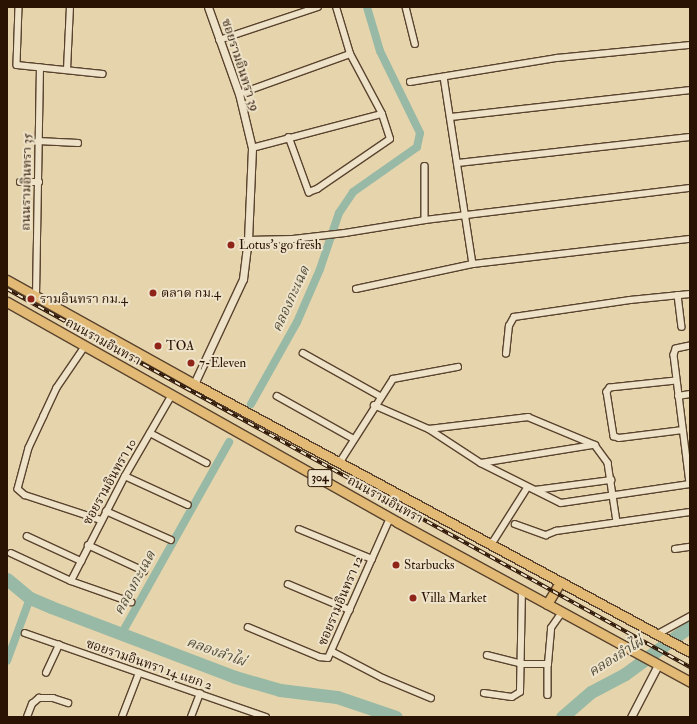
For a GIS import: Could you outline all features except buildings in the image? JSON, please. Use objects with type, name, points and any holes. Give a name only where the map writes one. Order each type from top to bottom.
[{"type":"main road","name":"ถนนรามอินทรา","points":[[7,280],[194,384],[690,652]]},
{"type":"main road","name":"ถนนรามอินทรา","points":[[7,302],[390,518],[690,682]]},
{"type":"main road","points":[[547,604],[560,582]]},
{"type":"street","points":[[19,7],[16,64],[19,66],[104,74]]},
{"type":"street","points":[[67,70],[70,7]]},
{"type":"street","name":"ซอยรามอินทรา 39","points":[[194,384],[243,279],[248,240],[252,148],[239,94],[208,7]]},
{"type":"street","points":[[219,40],[318,7]]},
{"type":"street","points":[[289,137],[309,192],[389,141],[391,134],[350,54],[336,7]]},
{"type":"street","points":[[406,7],[415,44]]},
{"type":"street","points":[[410,82],[557,58],[690,45]]},
{"type":"street","points":[[239,94],[350,54]]},
{"type":"street","name":"ถนนรามอินทรา 35","points":[[36,296],[40,68]]},
{"type":"street","points":[[444,77],[473,264]]},
{"type":"street","points":[[451,117],[690,90]]},
{"type":"street","points":[[252,148],[289,137],[382,114]]},
{"type":"street","points":[[458,163],[690,137]]},
{"type":"street","points":[[38,142],[78,143]]},
{"type":"street","points":[[425,166],[425,220]]},
{"type":"street","points":[[20,182],[39,182]]},
{"type":"street","points":[[248,240],[321,236],[425,220],[690,188]]},
{"type":"street","points":[[356,289],[473,264],[690,239]]},
{"type":"street","points":[[506,354],[509,326],[514,317],[690,294]]},
{"type":"street","points":[[678,295],[682,327]]},
{"type":"street","points":[[374,406],[429,429],[482,463],[527,488],[561,503],[690,484],[687,447],[676,381],[674,351],[679,347],[690,346]]},
{"type":"street","points":[[85,347],[58,388],[44,416],[29,448],[18,489],[25,495],[101,520]]},
{"type":"street","points":[[303,353],[380,396]]},
{"type":"street","points":[[340,462],[380,396],[393,379],[458,367]]},
{"type":"street","points":[[676,381],[610,388],[607,392],[614,436],[619,438],[683,430]]},
{"type":"street","points":[[678,396],[690,394]]},
{"type":"street","name":"ซอยรามอินทรา 10","points":[[71,581],[101,520],[172,395]]},
{"type":"street","points":[[277,396],[354,439]]},
{"type":"street","points":[[429,429],[528,417],[595,445],[601,450],[608,463],[617,522]]},
{"type":"street","points":[[150,433],[207,463]]},
{"type":"street","points":[[482,463],[595,445]]},
{"type":"street","points":[[125,476],[188,504]]},
{"type":"street","points":[[534,490],[611,480]]},
{"type":"street","points":[[491,545],[527,488]]},
{"type":"street","points":[[106,511],[171,540]]},
{"type":"street","points":[[516,524],[546,535],[556,531],[690,512]]},
{"type":"street","name":"ซอยรามอินทรา 12","points":[[248,627],[324,659],[333,652],[390,518]]},
{"type":"street","points":[[299,529],[372,559]]},
{"type":"street","points":[[27,536],[81,561]]},
{"type":"street","points":[[88,545],[144,571]]},
{"type":"street","points":[[675,549],[690,547]]},
{"type":"street","points":[[10,553],[71,581],[131,602]]},
{"type":"street","points":[[288,584],[350,610]]},
{"type":"street","points":[[484,693],[517,696],[520,692],[522,664],[522,590]]},
{"type":"street","points":[[548,695],[548,664],[551,628],[562,612]]},
{"type":"street","points":[[660,636],[690,616]]},
{"type":"street","name":"ซอยรามอินทรา 14 แยก 2","points":[[25,633],[266,717]]},
{"type":"street","points":[[46,673],[59,645]]},
{"type":"street","points":[[333,652],[383,678],[431,698]]},
{"type":"street","points":[[488,655],[522,664],[548,664]]},
{"type":"street","points":[[631,717],[658,665]]},
{"type":"street","points":[[122,717],[139,673]]},
{"type":"street","points":[[191,717],[200,694]]},
{"type":"street","points":[[26,717],[32,704],[39,698],[53,698],[68,703]]},
{"type":"waterway","name":"คลองกะเฉด","points":[[251,404],[297,322],[320,269],[339,213],[353,192],[417,147],[420,133],[380,51],[367,7]]},
{"type":"waterway","name":"คลองกะเฉด","points":[[122,633],[229,442]]},
{"type":"waterway","name":"คลองลำไผ่","points":[[7,579],[30,598],[235,677],[280,690],[337,697],[396,717]]},
{"type":"waterway","points":[[7,661],[30,598]]},
{"type":"waterway","name":"คลองลำไผ่","points":[[562,717],[591,692],[625,674],[690,626]]},
{"type":"railway","points":[[7,289],[690,667]]},
{"type":"place","name":"Lotus's go fresh","points":[[231,245]]},
{"type":"place","name":"ตลาด กม.4","points":[[153,293]]},
{"type":"place","name":"รามอินทรา กม.4","points":[[31,299]]},
{"type":"place","name":"TOA","points":[[158,346]]},
{"type":"place","name":"7-Eleven","points":[[191,363]]},
{"type":"place","name":"Starbucks","points":[[396,565]]},
{"type":"place","name":"Villa Market","points":[[413,598]]}]
